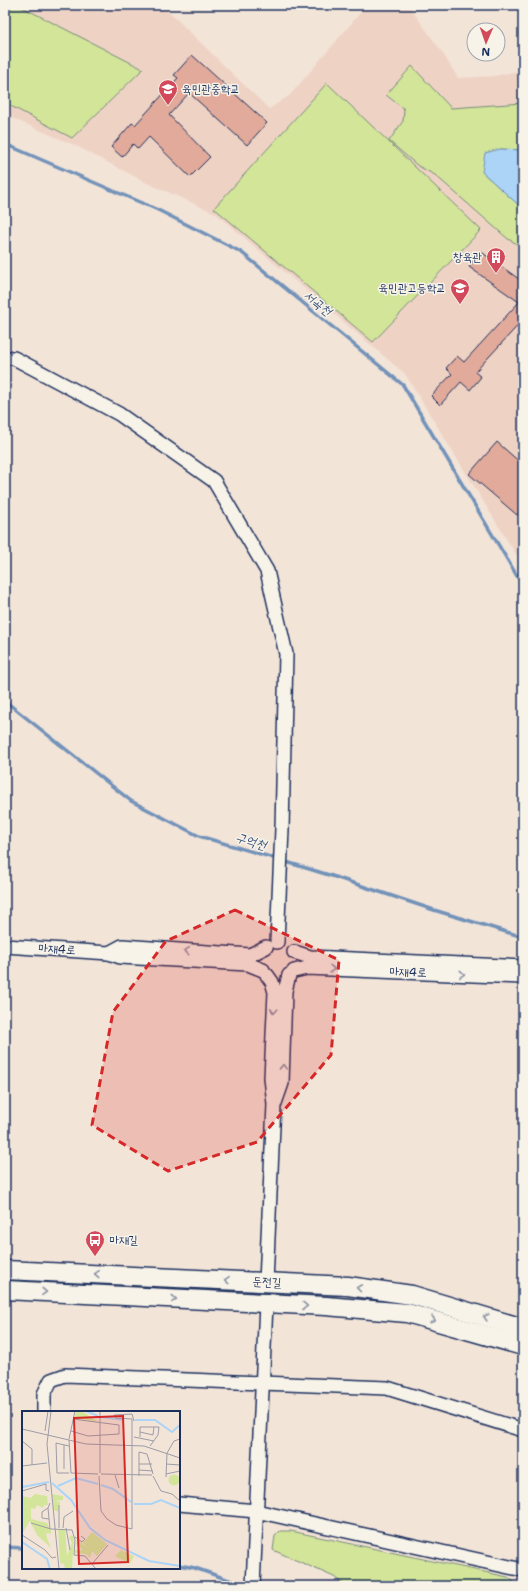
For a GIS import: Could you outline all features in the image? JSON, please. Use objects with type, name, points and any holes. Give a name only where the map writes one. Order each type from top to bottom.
[{"type":"street","points":[[5,358],[14,358],[120,414],[214,481],[267,572],[286,654],[279,893],[271,945]]},
{"type":"street","points":[[253,1586],[274,1104],[271,1078],[275,992],[272,982],[265,972],[260,958],[262,952],[271,945],[288,945],[294,952],[297,960],[285,991],[282,1083],[274,1104]]},
{"type":"street","name":"마재4로","points":[[109,953],[122,946],[250,955],[271,945]]},
{"type":"street","name":"마재4로","points":[[5,946],[109,953],[120,957],[248,964],[265,972]]},
{"type":"street","name":"마재4로","points":[[294,952],[310,958],[523,967]]},
{"type":"street","name":"마재4로","points":[[291,973],[307,968],[523,977]]},
{"type":"street","points":[[265,972],[278,979],[284,978],[291,973]]},
{"type":"street","name":"둔전길","points":[[5,1270],[348,1286],[412,1295],[523,1328]]},
{"type":"street","name":"둔전길","points":[[5,1290],[326,1306],[407,1313],[523,1346]]},
{"type":"street","points":[[44,1411],[44,1394],[51,1380],[65,1375],[262,1382],[387,1388],[523,1430]]},
{"type":"street","points":[[180,1504],[256,1511],[523,1570]]},
{"type":"highlighted area","points":[[235,910],[339,960],[331,1055],[257,1142],[168,1171],[92,1125],[113,1012],[166,941]]},
{"type":"shaded area","points":[[5,5],[162,5],[269,109],[290,95],[367,5],[408,5],[442,52],[458,78],[494,76],[523,70],[523,563],[515,553],[405,374],[215,213],[147,183],[76,146],[5,115]]},
{"type":"green space","points":[[5,5],[18,5],[143,69],[72,138],[5,103]]},
{"type":"green space","points":[[412,66],[451,108],[523,103],[523,150],[500,149],[482,172],[523,209],[523,247],[508,239],[435,175],[418,166],[389,141],[403,121],[404,109],[386,95]]},
{"type":"green space","points":[[327,83],[481,230],[373,342],[214,208]]},
{"type":"green space","points":[[280,1531],[291,1531],[508,1577],[515,1583],[516,1586],[346,1586],[334,1577],[273,1550],[275,1536]]},
{"type":"water","points":[[500,149],[523,150],[523,209],[482,172],[485,153]]},
{"type":"building","points":[[192,55],[267,123],[247,145],[189,93],[169,115],[210,157],[190,177],[149,137],[138,149],[133,144],[122,157],[111,147],[132,123],[135,125],[178,78],[174,75]]},
{"type":"building","points":[[480,251],[523,282],[523,320],[475,372],[481,377],[470,390],[461,382],[440,405],[431,396],[452,374],[446,368],[457,356],[464,362],[519,302],[469,267]]},
{"type":"building","points":[[497,442],[523,465],[523,508],[517,515],[469,474]]},
{"type":"waterway","name":"서곡천","points":[[5,144],[158,210],[241,252],[403,385],[523,586]]},
{"type":"waterway","name":"구억천","points":[[5,701],[131,801],[199,836],[277,859]]},
{"type":"waterway","name":"구억천","points":[[283,861],[523,937]]},
{"type":"waterway","points":[[5,1547],[22,1548]]},
{"type":"waterway","points":[[180,1565],[195,1568],[246,1586]]},
{"type":"place","name":"육민관중학교","points":[[168,106]]},
{"type":"place","name":"창육관","points":[[496,274]]},
{"type":"place","name":"육민관고등학교","points":[[460,305]]},
{"type":"place","name":"마재길","points":[[95,1257]]}]
